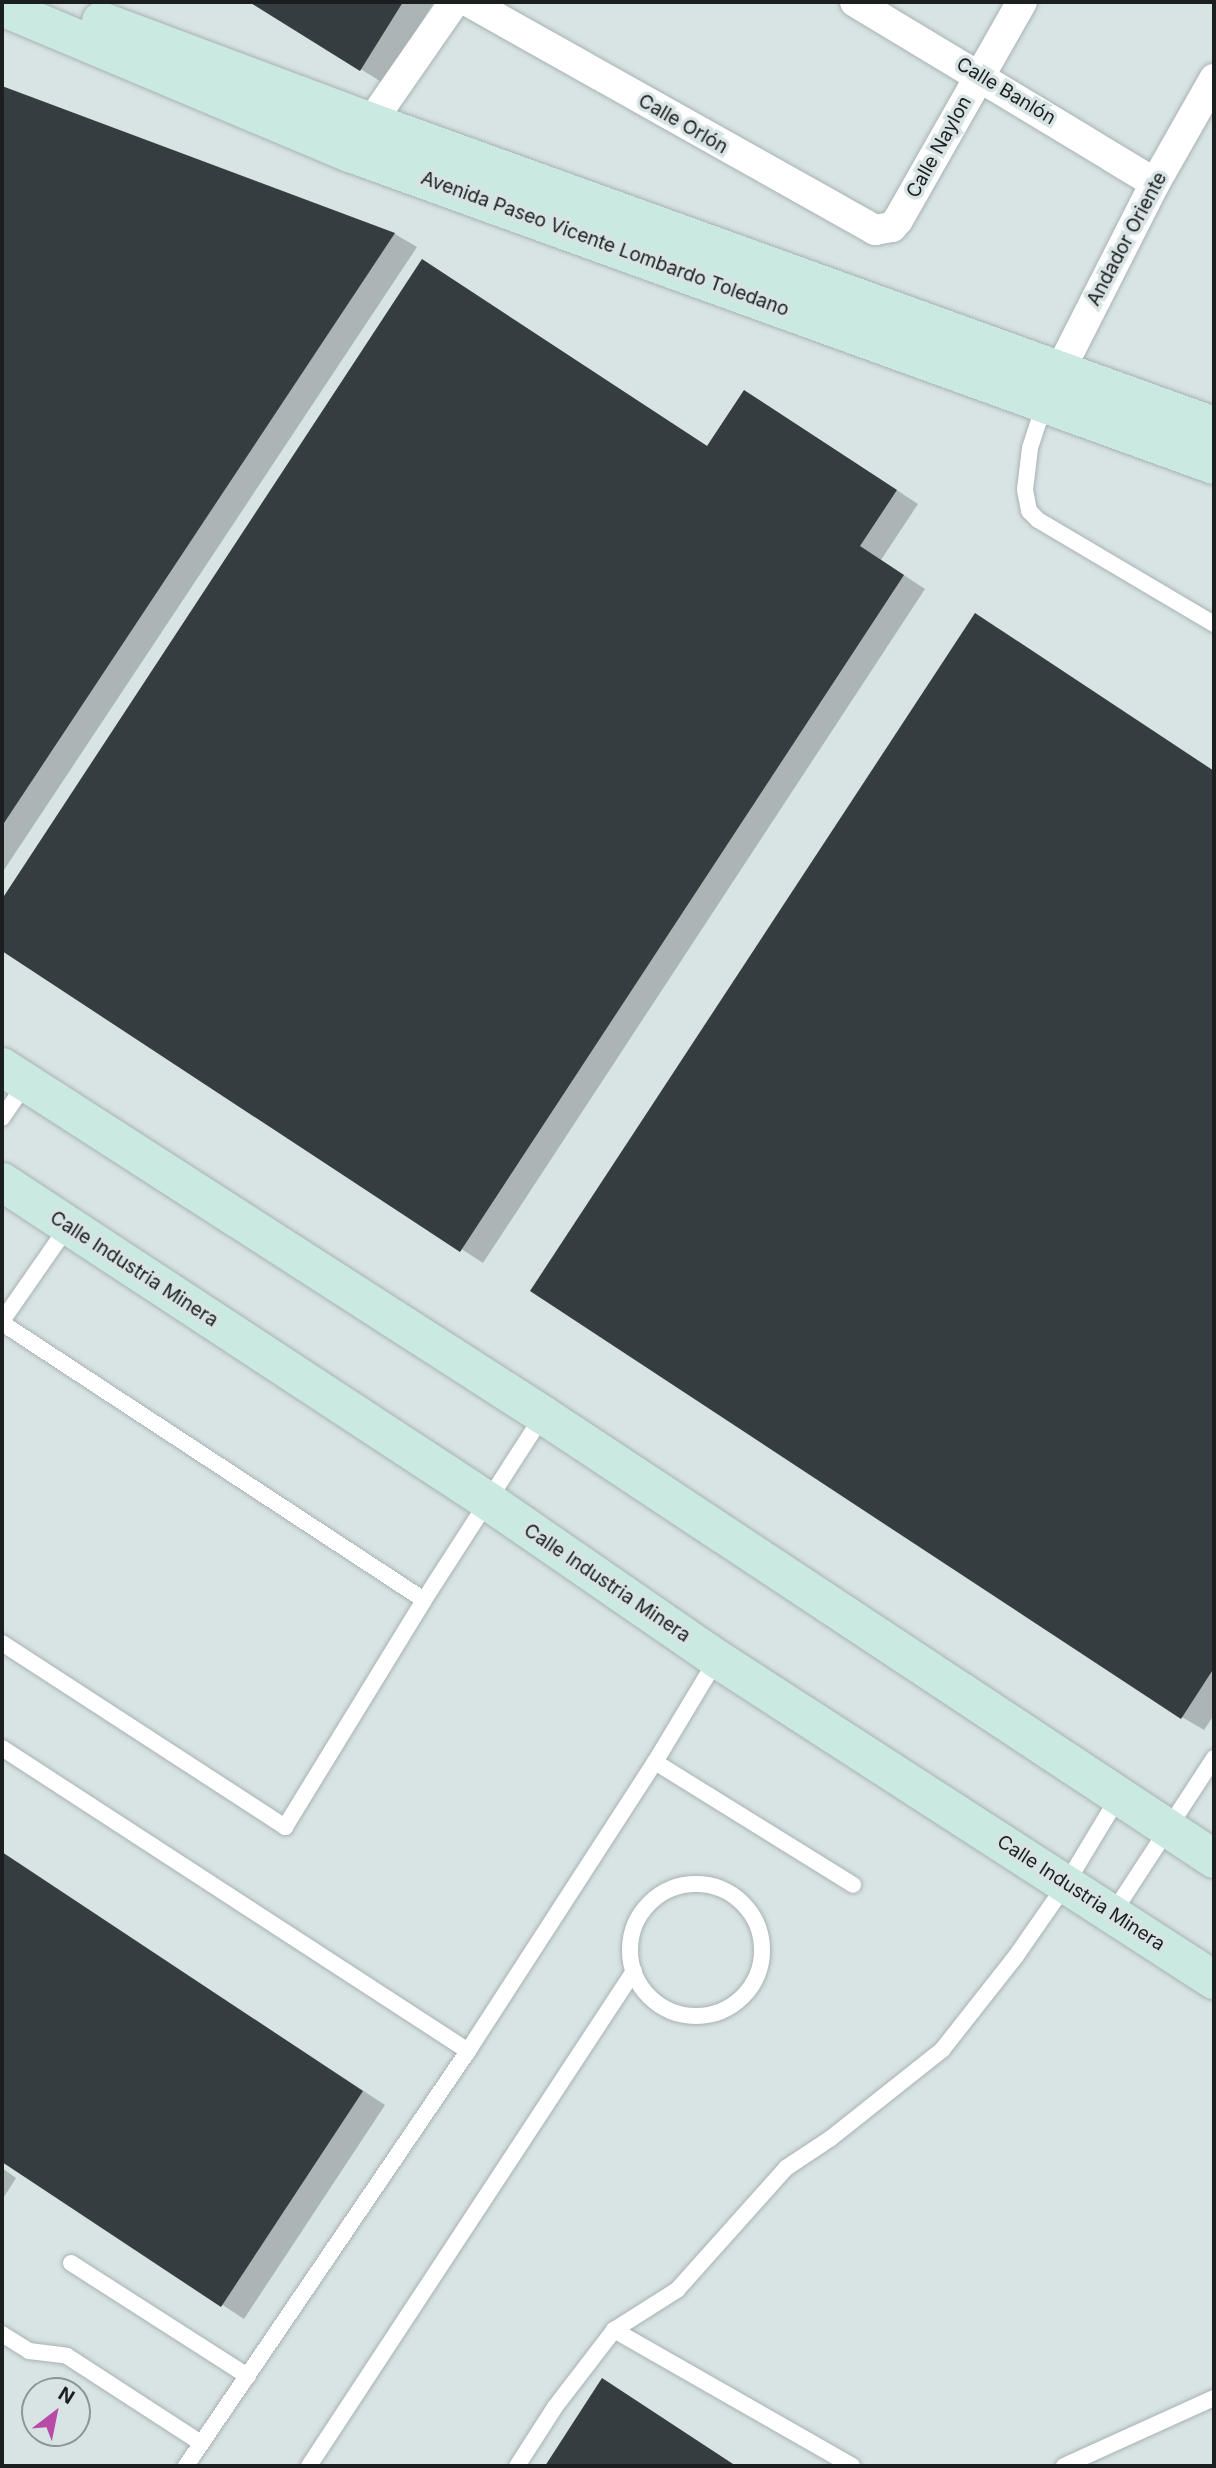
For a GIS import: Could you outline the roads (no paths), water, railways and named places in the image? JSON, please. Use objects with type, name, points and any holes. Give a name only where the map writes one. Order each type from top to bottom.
[{"type":"main road","name":"Avenida Paseo Vicente Lombardo Toledano","points":[[49,2],[361,137]]},
{"type":"main road","name":"Avenida Paseo Vicente Lombardo Toledano","points":[[2,7],[1051,387],[1214,465]]},
{"type":"main road","name":"Avenida Paseo Vicente Lombardo Toledano","points":[[1051,387],[1214,426]]},
{"type":"main road","points":[[14,1074],[543,1415],[1214,1859]]},
{"type":"main road","name":"Calle Industria Minera","points":[[2,1182],[488,1501],[717,1659],[1214,1980]]},
{"type":"street","points":[[361,137],[454,2]]},
{"type":"street","name":"Calle Orlón","points":[[469,2],[867,228],[884,230],[898,220]]},
{"type":"street","name":"Calle Banlón","points":[[855,2],[1156,183]]},
{"type":"street","name":"Calle Naylon","points":[[898,220],[1022,2]]},
{"type":"street","name":"Andador Oriente","points":[[1051,387],[1156,183],[1214,79]]},
{"type":"lane","points":[[1051,387],[1030,448],[1025,490],[1030,510],[1038,520],[1214,624]]},
{"type":"lane","points":[[2,1118],[14,1074]]},
{"type":"lane","points":[[68,1226],[2,1322],[424,1600]]},
{"type":"lane","points":[[2,1643],[285,1827],[424,1600],[543,1415]]},
{"type":"lane","points":[[186,2466],[468,2051],[655,1762],[717,1659]]},
{"type":"lane","points":[[2,1748],[468,2051]]},
{"type":"lane","points":[[1113,1913],[1214,1758]]},
{"type":"lane","points":[[655,1762],[853,1885]]},
{"type":"lane","points":[[517,2466],[555,2407],[614,2330],[677,2290],[786,2168],[831,2138],[942,2050],[1016,1956],[1066,1884],[1119,1796]]},
{"type":"lane","points":[[309,2466],[634,1971],[630,1950],[634,1928],[644,1909],[660,1894],[681,1886],[703,1884],[724,1890],[742,1902],[755,1919],[762,1940],[762,1961],[755,1982],[742,1999],[723,2011],[702,2016],[667,2009],[644,1990],[634,1971]]},
{"type":"lane","points":[[71,2263],[248,2376]]},
{"type":"lane","points":[[614,2330],[852,2466]]},
{"type":"lane","points":[[2,2334],[29,2351],[67,2356],[201,2443]]},
{"type":"lane","points":[[1064,2466],[1214,2398]]}]
